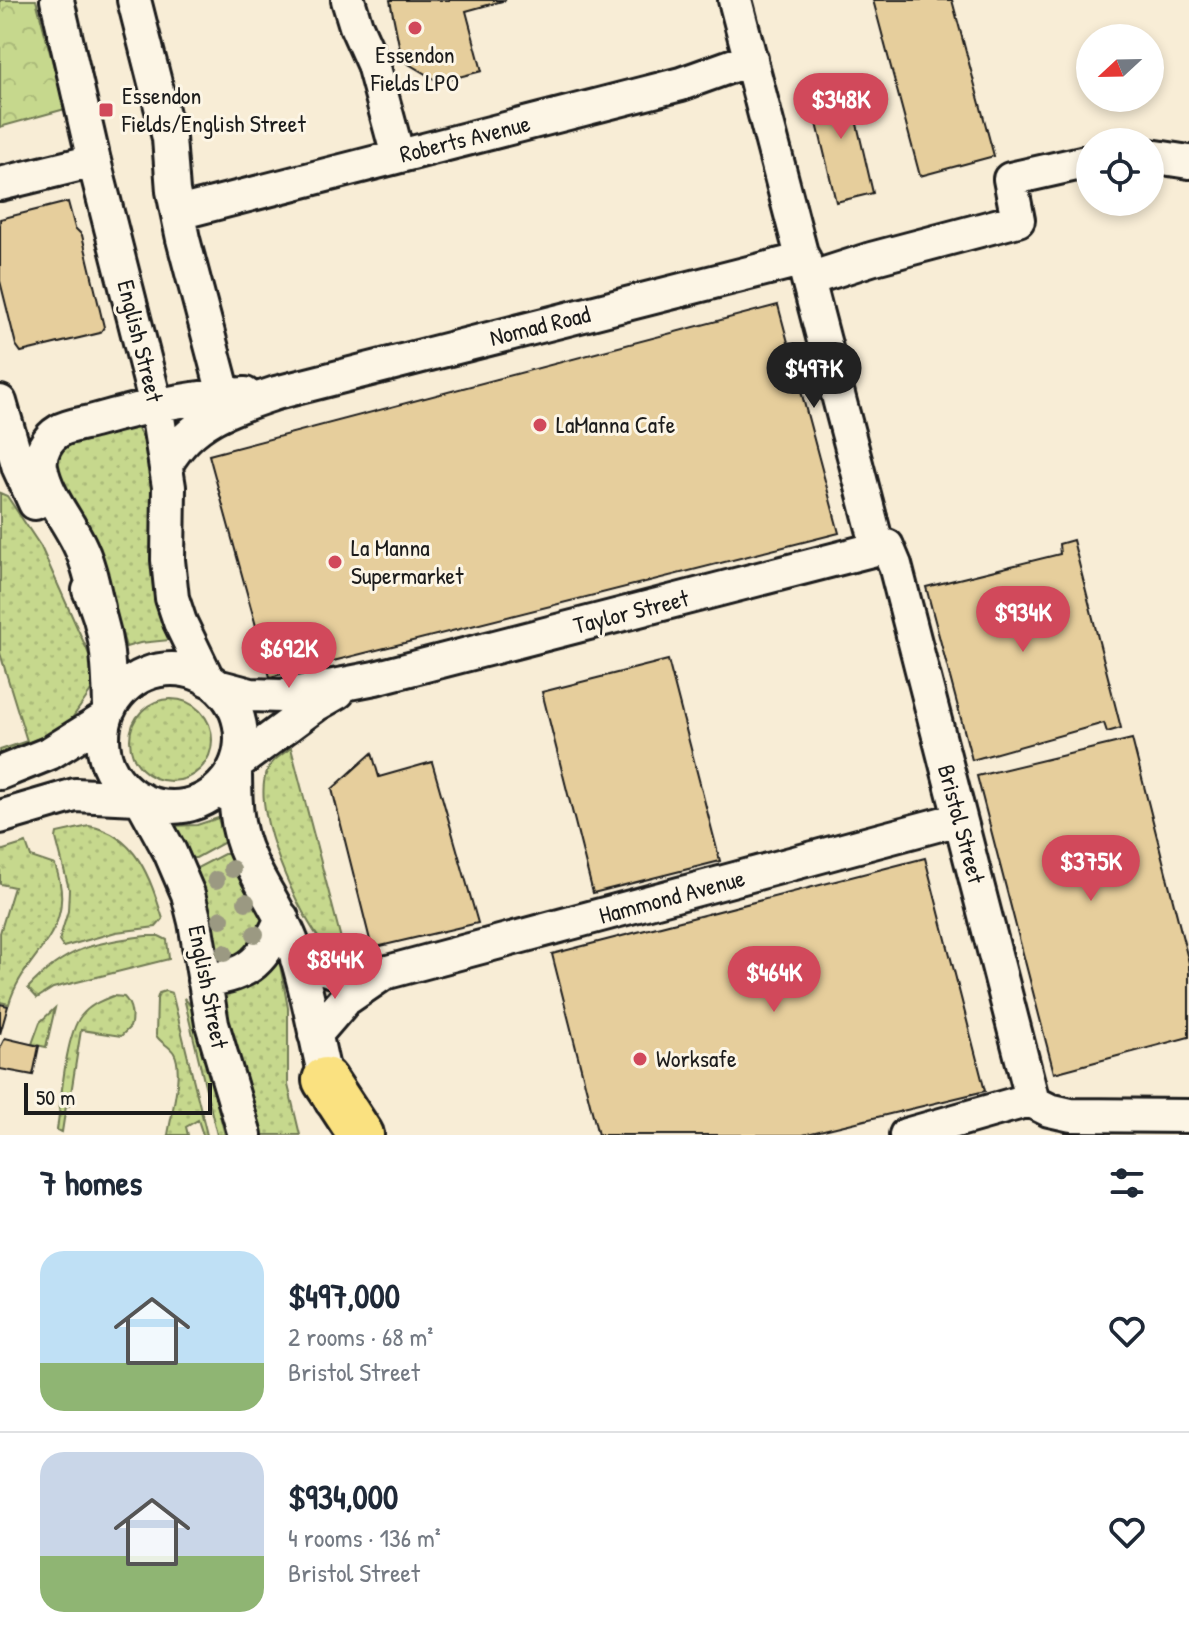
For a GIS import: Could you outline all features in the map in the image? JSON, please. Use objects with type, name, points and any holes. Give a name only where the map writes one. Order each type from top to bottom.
[{"type":"highway","points":[[325,1080],[361,1135]]},
{"type":"street","name":"English Street","points":[[57,0],[156,405],[170,497],[168,560],[172,598],[180,622],[212,683]]},
{"type":"street","points":[[134,0],[169,138],[178,213],[226,402]]},
{"type":"street","points":[[348,0],[373,64],[398,156]]},
{"type":"street","name":"Bristol Street","points":[[735,0],[882,547],[895,565],[1033,1102]]},
{"type":"street","name":"Roberts Avenue","points":[[178,213],[681,84],[751,59]]},
{"type":"street","points":[[1164,158],[1189,162]]},
{"type":"street","points":[[0,184],[94,161]]},
{"type":"street","name":"Nomad Road","points":[[98,608],[81,547],[57,506],[43,473],[43,450],[61,430],[156,405],[193,399],[226,402],[276,393],[807,269],[871,259],[982,230],[1018,220],[1010,179],[1076,164]]},
{"type":"street","points":[[193,399],[201,393],[206,383],[211,343]]},
{"type":"street","points":[[0,402],[27,488],[98,608],[109,659],[108,713],[103,741],[108,763],[119,783],[139,798]]},
{"type":"street","name":"Nomad Road","points":[[167,463],[187,435],[226,402]]},
{"type":"street","points":[[0,467],[15,475],[27,488]]},
{"type":"street","name":"Taylor Street","points":[[212,683],[251,695],[282,696],[375,678],[882,547]]},
{"type":"street","points":[[0,773],[50,753],[108,713],[130,684],[158,671],[189,672],[212,683],[230,702],[239,722],[240,743],[235,766],[236,813],[242,840],[282,918],[297,959],[340,1135]]},
{"type":"street","name":"Taylor Street","points":[[235,766],[317,704],[343,689],[375,678]]},
{"type":"street","points":[[0,817],[75,795],[139,798],[167,807],[195,803],[218,790],[235,766]]},
{"type":"street","name":"English Street","points":[[139,798],[170,852],[188,894],[212,1024],[245,1135]]},
{"type":"street","name":"Hammond Avenue","points":[[297,959],[339,973],[384,973],[959,819]]},
{"type":"street","points":[[204,980],[231,977],[249,968],[270,944],[282,918]]},
{"type":"street","name":"Hammond Avenue","points":[[315,1035],[346,999],[384,973]]},
{"type":"street","points":[[906,1135],[1022,1102],[1033,1102],[1071,1115],[1189,1116]]},
{"type":"green space","points":[[0,0],[36,0],[65,109],[0,127]]},
{"type":"green space","points":[[135,426],[145,441],[151,459],[154,480],[153,586],[159,614],[170,640],[126,647],[107,584],[51,466],[63,441]]},
{"type":"green space","points":[[0,493],[7,496],[41,547],[93,663],[91,691],[70,721],[55,734],[0,757],[0,750],[27,741],[0,653]]},
{"type":"green space","points":[[171,699],[187,702],[200,711],[209,724],[212,740],[209,756],[200,769],[187,778],[171,781],[155,778],[142,769],[133,756],[130,740],[133,724],[142,711],[155,702]]},
{"type":"green space","points":[[291,748],[346,958],[327,948],[314,932],[291,889],[272,838],[263,791],[266,774],[273,762]]},
{"type":"green space","points":[[218,818],[225,842],[196,858],[189,858],[171,826],[197,825]]},
{"type":"green space","points":[[89,826],[119,838],[130,848],[153,888],[163,919],[156,927],[116,932],[63,947],[59,941],[68,911],[69,889],[57,833]]},
{"type":"green space","points":[[26,843],[31,857],[55,865],[61,889],[60,908],[55,925],[16,986],[9,1004],[0,1002],[0,933],[14,887],[0,884],[0,851]]},
{"type":"green space","points":[[224,854],[231,854],[266,921],[255,952],[216,967],[195,869]]},
{"type":"green space","points":[[159,936],[167,940],[169,959],[53,988],[37,998],[28,988],[67,956],[95,945]]},
{"type":"green space","points":[[278,954],[288,1008],[288,1085],[300,1135],[261,1135],[218,987]]},
{"type":"green space","points":[[159,993],[172,993],[207,1135],[203,1135],[198,1120],[186,1127],[188,1135],[168,1135],[178,1070],[174,1053],[156,1035],[157,999]]},
{"type":"green space","points":[[113,996],[124,997],[129,1004],[132,1015],[130,1027],[121,1036],[81,1030],[62,1132],[57,1130],[71,1038],[81,1016],[88,1009]]},
{"type":"green space","points":[[184,998],[193,1008],[225,1135],[217,1135]]},
{"type":"green space","points":[[55,1008],[46,1047],[32,1044],[40,1022]]},
{"type":"building","points":[[390,0],[506,0],[466,11],[482,71],[439,82],[402,60]]},
{"type":"building","points":[[873,0],[952,0],[994,156],[920,176]]},
{"type":"building","points":[[847,81],[873,193],[836,202],[809,90]]},
{"type":"building","points":[[68,202],[75,228],[82,235],[104,327],[100,333],[21,352],[16,345],[0,281],[0,219]]},
{"type":"building","points":[[778,305],[839,533],[270,677],[209,455]]},
{"type":"building","points":[[1073,540],[1121,728],[1107,732],[1104,723],[972,760],[926,587],[1060,554],[1059,544]]},
{"type":"building","points":[[668,660],[720,861],[593,893],[542,692]]},
{"type":"building","points":[[1132,739],[1189,963],[1189,1037],[1054,1073],[977,776]]},
{"type":"building","points":[[372,753],[379,777],[432,762],[478,923],[372,948],[332,789]]},
{"type":"building","points":[[925,858],[985,1091],[803,1135],[598,1135],[552,954]]},
{"type":"building","points":[[0,1004],[8,1006],[0,1034]]},
{"type":"building","points":[[5,1038],[39,1046],[33,1075],[0,1069],[0,1048]]},
{"type":"place","name":"Essendon Fields LPO","points":[[415,28]]},
{"type":"place","name":"Essendon Fields/English Street","points":[[106,110]]},
{"type":"place","name":"LaManna Cafe","points":[[540,425]]},
{"type":"place","name":"La Manna Supermarket","points":[[335,562]]},
{"type":"place","name":"Worksafe","points":[[640,1059]]}]
